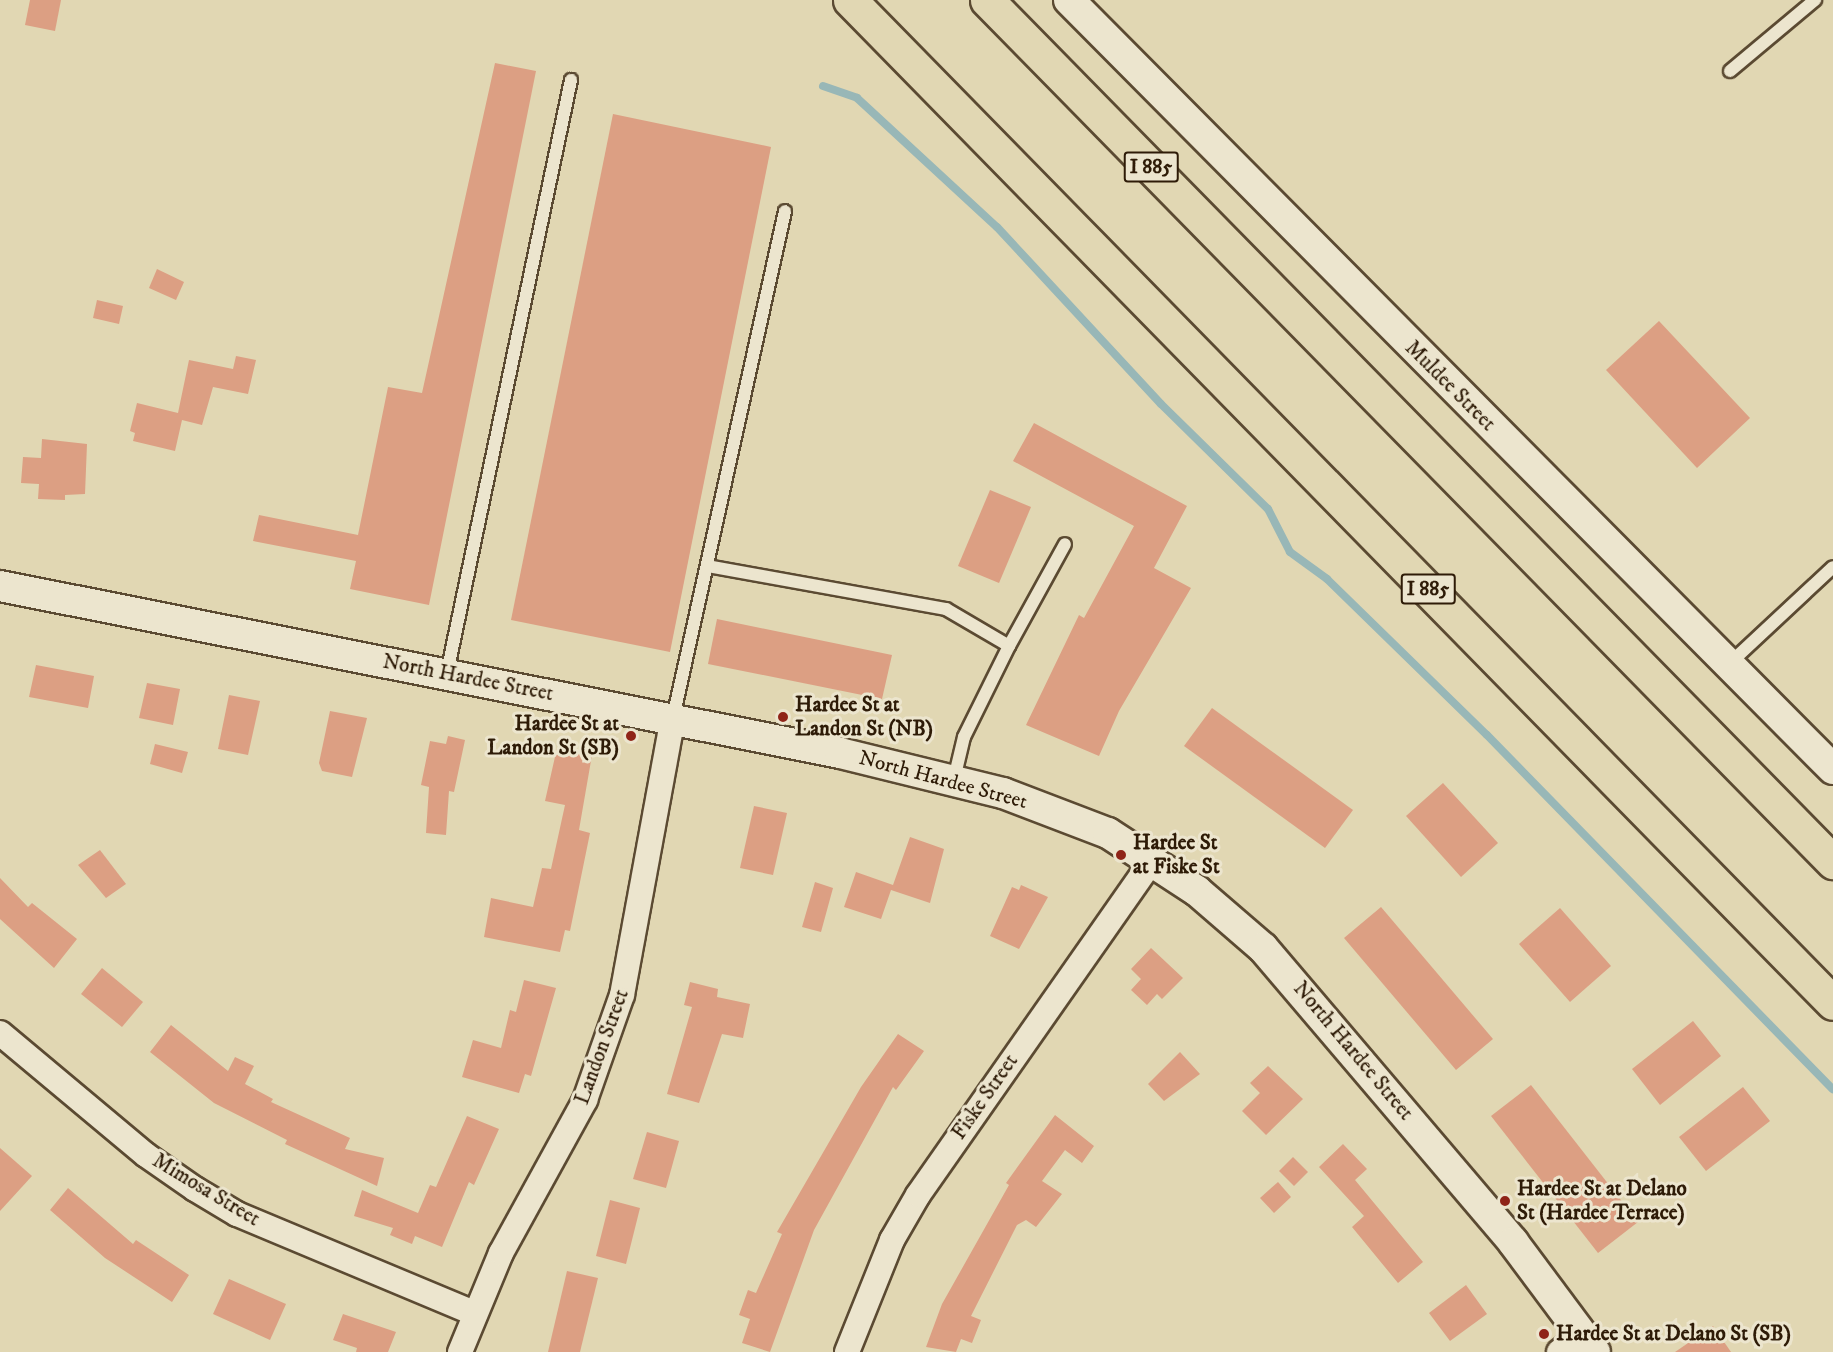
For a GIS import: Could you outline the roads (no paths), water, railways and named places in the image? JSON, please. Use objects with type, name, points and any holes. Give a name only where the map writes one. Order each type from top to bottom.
[{"type":"highway","name":"I 885","points":[[850,0],[1833,1003]]},
{"type":"highway","name":"I 885","points":[[987,0],[1833,862]]},
{"type":"street","name":"Muldee Street","points":[[1069,0],[1833,769]]},
{"type":"street","name":"North Hardee Street","points":[[0,586],[673,718],[954,779],[1076,819],[1153,860],[1197,891],[1291,978],[1513,1242],[1589,1343]]},
{"type":"street","name":"Landon Street","points":[[460,1352],[474,1313],[585,1100],[622,996],[673,718]]},
{"type":"street","name":"Fiske Street","points":[[847,1352],[892,1240],[918,1195],[1153,860]]},
{"type":"street","name":"Mimosa Street","points":[[0,1033],[146,1155],[195,1189],[237,1214],[474,1313]]},
{"type":"street","points":[[1558,1352],[1589,1343]]},
{"type":"lane","points":[[1730,71],[1815,0]]},
{"type":"lane","points":[[447,673],[571,80]]},
{"type":"lane","points":[[673,718],[785,211]]},
{"type":"lane","points":[[954,779],[964,737],[1009,646],[1065,544]]},
{"type":"lane","points":[[707,566],[946,609],[1009,646]]},
{"type":"lane","points":[[1728,665],[1833,567]]},
{"type":"waterway","points":[[823,86],[857,98],[997,227],[1161,404],[1268,509],[1290,552],[1327,579],[1487,735],[1833,1089]]},
{"type":"place","name":"Hardee St at Landon St (NB)","points":[[783,717]]},
{"type":"place","name":"Hardee St at Landon St (SB)","points":[[631,736]]},
{"type":"place","name":"Hardee St at Fiske St","points":[[1121,855]]},
{"type":"place","name":"Hardee St at Delano St (Hardee Terrace)","points":[[1505,1201]]},
{"type":"place","name":"Hardee St at Delano St (SB)","points":[[1544,1334]]}]
